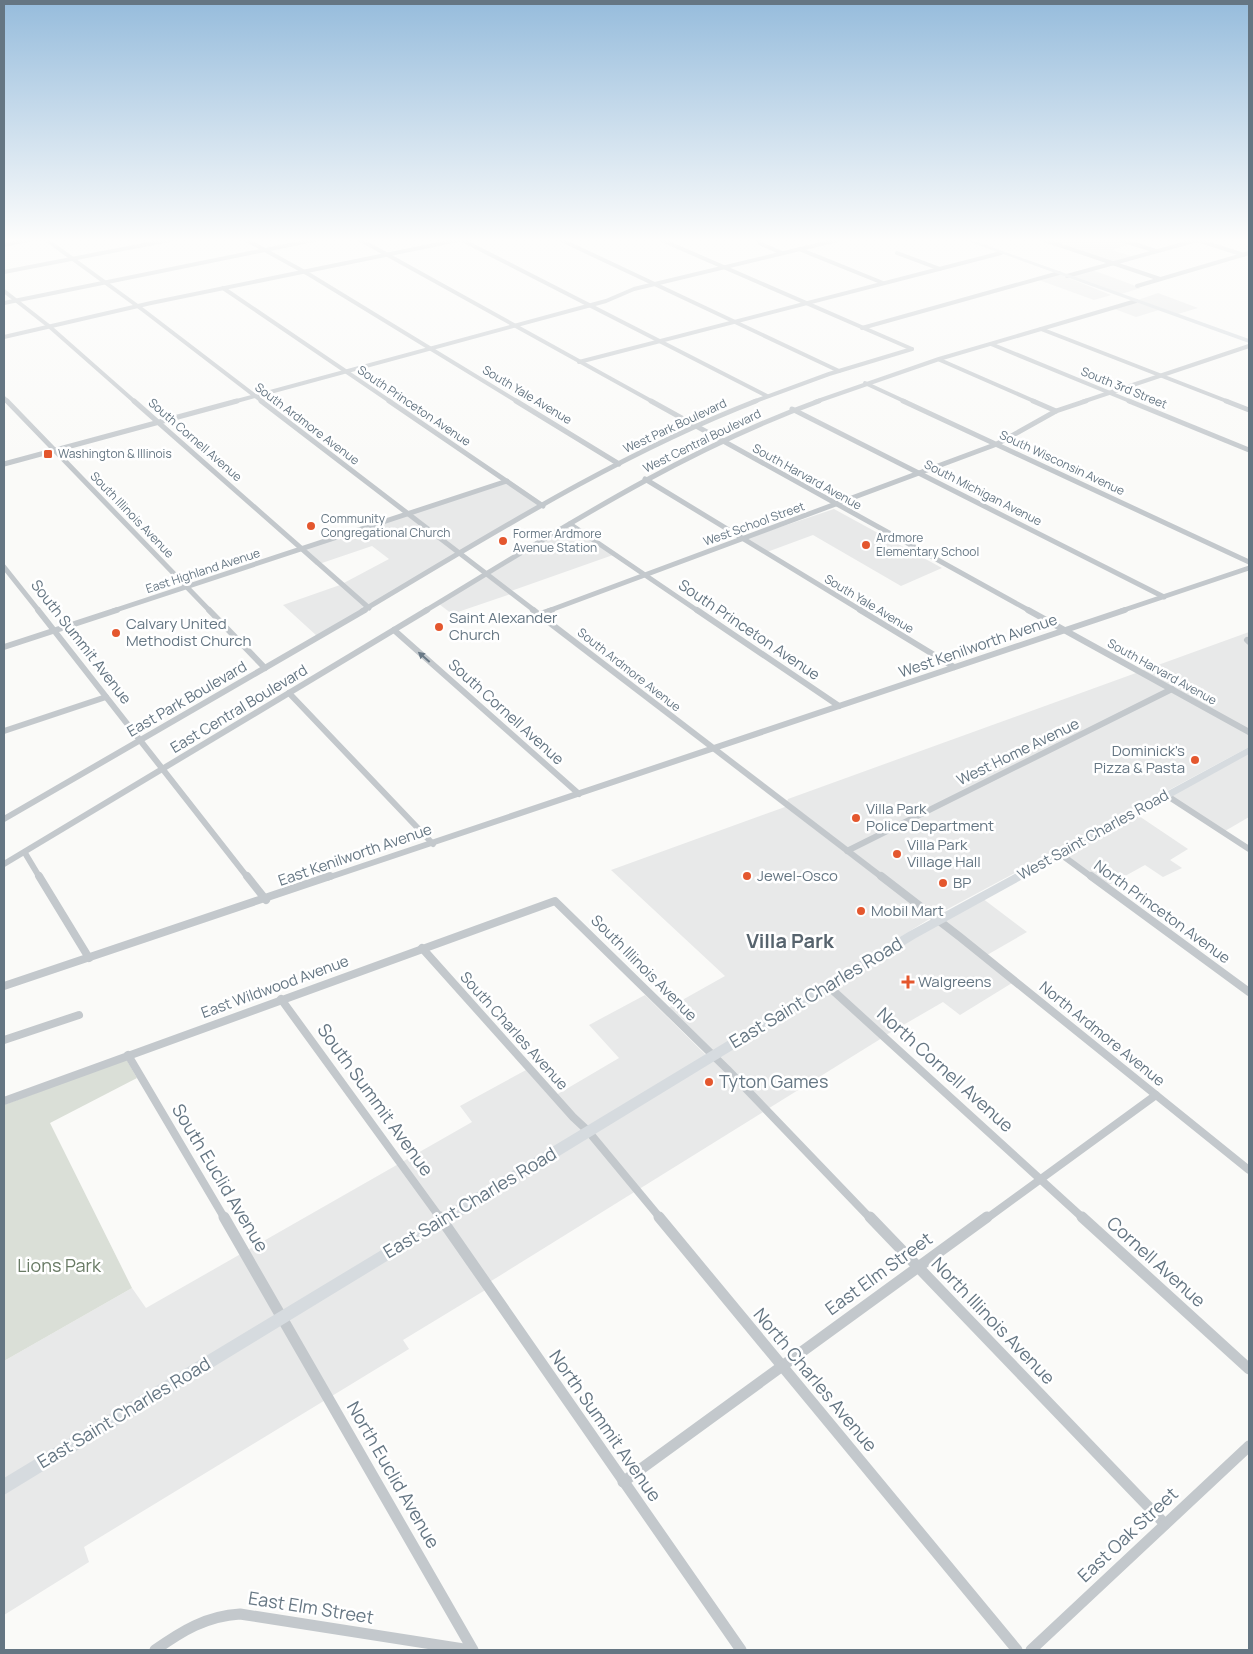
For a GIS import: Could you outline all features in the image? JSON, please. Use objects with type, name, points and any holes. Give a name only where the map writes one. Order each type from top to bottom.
[{"type":"main road","points":[[1176,315],[1249,341]]},
{"type":"main road","name":"West Saint Charles Road","points":[[938,920],[1249,750]]},
{"type":"main road","name":"East Saint Charles Road","points":[[4,1487],[938,920]]},
{"type":"street","name":"South Cornell Avenue","points":[[36,315],[369,608]]},
{"type":"street","points":[[4,337],[100,315]]},
{"type":"street","name":"South Ardmore Avenue","points":[[150,315],[938,920]]},
{"type":"street","name":"South Princeton Avenue","points":[[263,315],[543,506]]},
{"type":"street","name":"South Yale Avenue","points":[[375,315],[620,464]]},
{"type":"street","name":"South Harvard Avenue","points":[[496,315],[1249,732]]},
{"type":"street","points":[[4,464],[556,315]]},
{"type":"street","points":[[608,315],[767,396]]},
{"type":"street","points":[[720,315],[839,371]]},
{"type":"street","points":[[579,362],[761,315]]},
{"type":"street","points":[[832,315],[862,328],[908,315]]},
{"type":"street","name":"West Central Boulevard","points":[[488,574],[646,479],[721,441],[792,410],[865,383],[1088,315]]},
{"type":"street","name":"West Park Boulevard","points":[[460,553],[620,464],[695,426],[767,396],[839,371],[912,349],[862,328]]},
{"type":"street","points":[[1042,329],[1249,410]]},
{"type":"street","name":"South 3rd Street","points":[[991,344],[1248,448]]},
{"type":"street","name":"West School Street","points":[[540,614],[997,444],[1056,411],[1249,346]]},
{"type":"street","points":[[940,360],[1056,411]]},
{"type":"street","name":"South Wisconsin Avenue","points":[[865,383],[1249,562]]},
{"type":"street","name":"South Illinois Avenue","points":[[4,398],[265,668]]},
{"type":"street","name":"South Michigan Avenue","points":[[792,410],[1164,597]]},
{"type":"street","name":"South Yale Avenue","points":[[646,479],[954,667]]},
{"type":"street","name":"East Highland Avenue","points":[[4,647],[507,481]]},
{"type":"street","name":"South Princeton Avenue","points":[[570,524],[839,706]]},
{"type":"street","name":"East Park Boulevard","points":[[4,819],[369,608],[460,553]]},
{"type":"street","name":"South Summit Avenue","points":[[4,567],[266,900]]},
{"type":"street","name":"West Kenilworth Avenue","points":[[714,748],[1249,568]]},
{"type":"street","name":"East Central Boulevard","points":[[4,864],[488,574]]},
{"type":"street","name":"South Cornell Avenue","points":[[394,630],[579,794]]},
{"type":"street","name":"West Home Avenue","points":[[847,850],[1172,690]]},
{"type":"street","points":[[289,694],[433,844]]},
{"type":"street","points":[[4,732],[106,697]]},
{"type":"street","name":"East Kenilworth Avenue","points":[[4,986],[266,900],[714,748]]},
{"type":"street","points":[[1166,795],[1249,849]]},
{"type":"street","points":[[25,853],[89,958]]},
{"type":"street","name":"North Princeton Avenue","points":[[1059,854],[1249,992]]},
{"type":"street","name":"South Illinois Avenue","points":[[555,901],[713,1056]]},
{"type":"street","name":"East Wildwood Avenue","points":[[4,1101],[555,901]]},
{"type":"street","name":"North Ardmore Avenue","points":[[938,920],[1249,1170]]},
{"type":"street","name":"South Charles Avenue","points":[[422,948],[572,1117],[588,1131]]},
{"type":"street","name":"North Cornell Avenue","points":[[828,986],[1040,1179]]},
{"type":"street","name":"South Summit Avenue","points":[[281,999],[442,1220]]},
{"type":"street","points":[[4,1040],[79,1015]]},
{"type":"street","name":"South Euclid Avenue","points":[[128,1055],[283,1317]]},
{"type":"street","name":"North Illinois Avenue","points":[[713,1056],[1165,1524]]},
{"type":"street","name":"East Elm Street","points":[[622,1482],[1156,1095]]},
{"type":"street","name":"North Charles Avenue","points":[[588,1131],[1017,1650]]},
{"type":"street","name":"Cornell Avenue","points":[[1040,1179],[1249,1369]]},
{"type":"street","name":"North Summit Avenue","points":[[442,1220],[622,1482],[741,1650]]},
{"type":"street","name":"North Euclid Avenue","points":[[283,1317],[472,1650]]},
{"type":"street","name":"East Oak Street","points":[[1031,1650],[1249,1446]]},
{"type":"street","name":"East Elm Street","points":[[155,1650],[201,1620],[222,1614],[240,1614],[472,1650]]},
{"type":"shaded area","points":[[509,480],[544,504],[317,636],[283,605],[340,585],[389,559],[372,546],[316,565],[298,548]]},
{"type":"shaded area","name":"Ardmore Elementary School","points":[[834,509],[942,568],[901,586],[813,535],[767,552],[745,539]]},
{"type":"shaded area","points":[[571,525],[613,555],[511,591],[490,574]]},
{"type":"shaded area","points":[[487,575],[511,594],[452,614],[439,604]]},
{"type":"shaded area","points":[[1249,632],[1249,747],[931,918],[713,1052],[668,1008],[725,976],[611,870],[785,807],[788,799]]},
{"type":"shaded area","points":[[1249,752],[1249,817],[1225,831],[1170,796]]},
{"type":"shaded area","points":[[1136,814],[1188,849],[1170,860],[1182,868],[1163,877],[1145,865],[1107,886],[1063,854]]},
{"type":"shaded area","points":[[982,898],[1027,932],[987,955],[943,920]]},
{"type":"shaded area","points":[[938,923],[1012,983],[960,1015],[943,1002],[886,1035],[833,986]]},
{"type":"shaded area","points":[[828,988],[882,1038],[488,1283],[446,1221]]},
{"type":"shaded area","points":[[645,995],[706,1055],[4,1482],[4,1361],[132,1288],[146,1308],[472,1122],[460,1106],[526,1070],[551,1098],[619,1058],[589,1025]]},
{"type":"shaded area","points":[[441,1224],[487,1289],[403,1340],[409,1349],[84,1547],[89,1562],[4,1615],[4,1491]]},
{"type":"green space","name":"Lions Park","points":[[126,1059],[137,1078],[50,1123],[132,1288],[4,1361],[4,1105]]},
{"type":"place","name":"Washington & Illinois","points":[[48,454]]},
{"type":"place","name":"Community Congregational Church","points":[[311,526]]},
{"type":"place","name":"Former Ardmore Avenue Station","points":[[503,541]]},
{"type":"place","name":"Ardmore Elementary School","points":[[866,545]]},
{"type":"place","name":"Saint Alexander Church","points":[[439,627]]},
{"type":"place","name":"Calvary United Methodist Church","points":[[116,633]]},
{"type":"place","name":"Dominick's Pizza & Pasta","points":[[1195,760]]},
{"type":"place","name":"Villa Park Police Department","points":[[856,818]]},
{"type":"place","name":"Villa Park Village Hall","points":[[897,854]]},
{"type":"place","name":"Jewel-Osco","points":[[747,876]]},
{"type":"place","name":"BP","points":[[943,883]]},
{"type":"place","name":"Mobil Mart","points":[[861,911]]},
{"type":"place","name":"Walgreens","points":[[908,982]]},
{"type":"place","name":"Tyton Games","points":[[709,1082]]},
{"type":"district","name":"Villa Park","points":[[790,941]]}]
